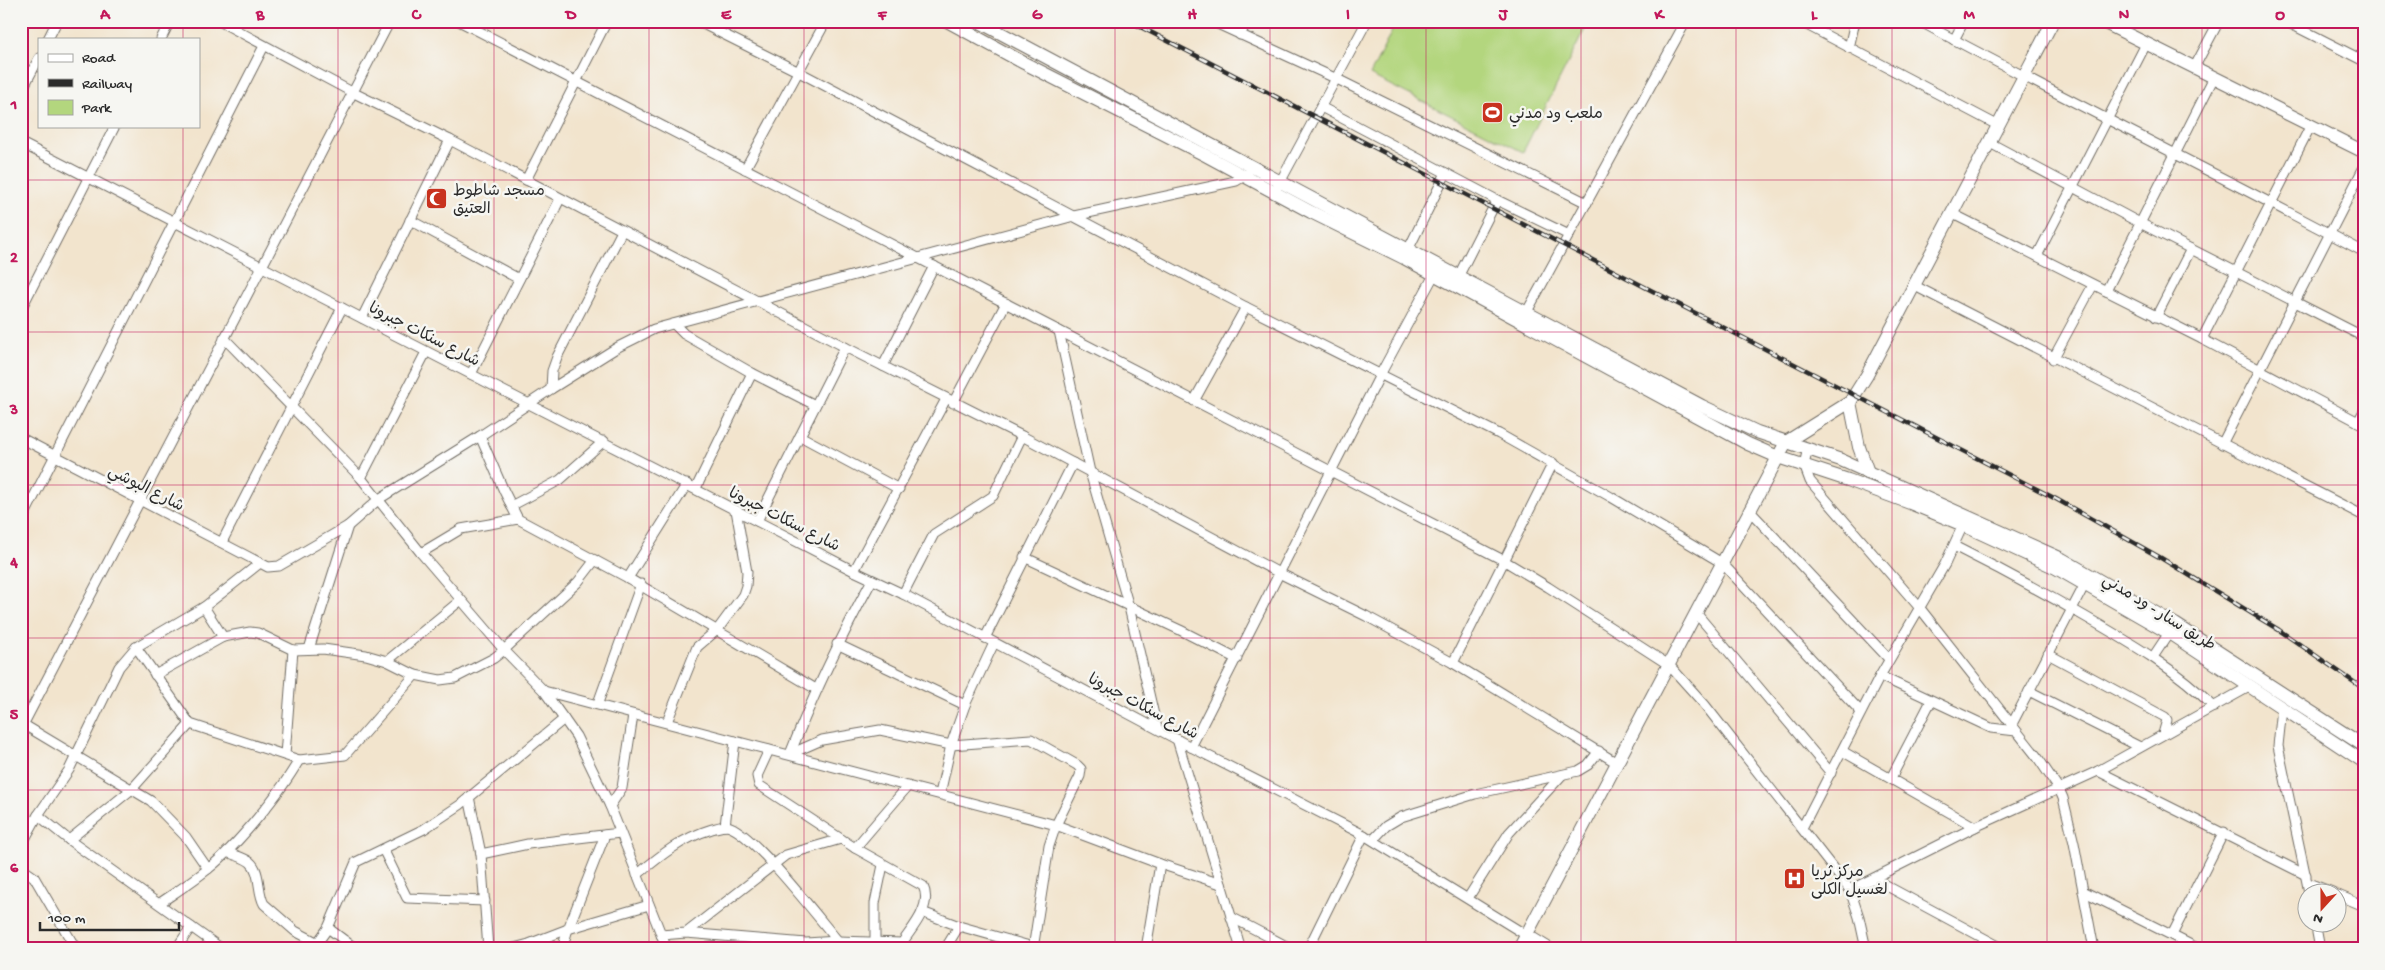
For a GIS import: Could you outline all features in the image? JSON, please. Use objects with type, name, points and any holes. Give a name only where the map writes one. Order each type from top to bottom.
[{"type":"main road","points":[[947,21],[1434,275],[1757,432],[1832,456],[1868,472],[1929,506]]},
{"type":"main road","points":[[978,21],[1254,166],[1317,202],[1458,277],[1524,318],[1748,444],[1778,457],[1929,506]]},
{"type":"main road","points":[[1519,949],[1786,442],[1850,402],[1878,358],[2053,21]]},
{"type":"main road","points":[[2101,21],[2310,127],[2364,152]]},
{"type":"main road","points":[[1850,402],[1859,447],[1868,472]]},
{"type":"main road","name":"طريق سنار - ود مدني","points":[[1929,506],[1963,525],[2085,584],[2169,633],[2364,762]]},
{"type":"main road","name":"طريق سنار - ود مدني","points":[[1929,506],[2030,544],[2090,574],[2199,639],[2364,746]]},
{"type":"main road","points":[[1526,935],[1549,949]]},
{"type":"street","points":[[48,38],[57,21]]},
{"type":"street","points":[[162,38],[170,21]]},
{"type":"street","points":[[219,21],[352,92],[450,140],[845,347],[1022,436],[1281,574],[1366,616],[1453,663],[1617,763]]},
{"type":"street","points":[[208,869],[186,837],[151,801],[77,756],[22,726],[390,21]]},
{"type":"street","points":[[459,21],[1503,560],[1669,665],[1705,705],[1850,890],[1859,917],[1866,949]]},
{"type":"street","points":[[526,180],[607,21]]},
{"type":"street","points":[[697,21],[799,72],[1246,307],[1553,463],[1722,563],[1861,712]]},
{"type":"street","points":[[745,169],[826,21]]},
{"type":"street","points":[[1211,21],[1337,79],[1587,203]]},
{"type":"street","points":[[1240,35],[1247,21]]},
{"type":"street","points":[[1274,192],[1367,21]]},
{"type":"street","points":[[1524,318],[1686,21]]},
{"type":"street","points":[[1799,21],[1999,126]]},
{"type":"street","points":[[1849,48],[1854,21]]},
{"type":"street","points":[[1918,21],[2024,78],[2108,119],[2364,252]]},
{"type":"street","points":[[1954,40],[1964,21]]},
{"type":"street","points":[[2194,68],[2218,21]]},
{"type":"street","points":[[2285,21],[2364,61]]},
{"type":"street","points":[[2037,256],[2146,44]]},
{"type":"street","points":[[21,522],[264,46]]},
{"type":"street","points":[[21,92],[38,60]]},
{"type":"street","points":[[2106,291],[2214,78]]},
{"type":"street","points":[[1321,107],[1446,174],[1570,235]]},
{"type":"street","points":[[2202,339],[2310,127]]},
{"type":"street","points":[[21,309],[114,128]]},
{"type":"street","points":[[362,318],[450,140]]},
{"type":"street","name":"شارع سنكات جبرونا","points":[[21,143],[175,220],[426,352],[696,488],[854,571],[903,594],[1191,747],[1364,835],[1526,935]]},
{"type":"street","points":[[1990,143],[2190,249],[2364,337]]},
{"type":"street","points":[[21,846],[38,815],[70,770],[119,668],[136,647],[204,607],[260,562],[268,567],[280,566],[348,526],[379,499],[618,346],[654,329],[920,259],[1074,216],[1236,181],[1246,176],[1254,166]]},
{"type":"street","points":[[2222,444],[2296,303],[2364,167]]},
{"type":"street","points":[[1408,250],[1446,174]]},
{"type":"street","points":[[471,374],[560,198]]},
{"type":"street","points":[[1458,277],[1497,200]]},
{"type":"street","points":[[1953,214],[2202,339],[2361,424],[2364,411]]},
{"type":"street","points":[[410,220],[519,279]]},
{"type":"street","points":[[551,389],[552,371],[557,357],[622,231]]},
{"type":"street","points":[[2156,316],[2190,249]]},
{"type":"street","points":[[883,366],[934,266]]},
{"type":"street","points":[[1191,747],[1281,574],[1330,472],[1434,275]]},
{"type":"street","points":[[2053,359],[2093,285]]},
{"type":"street","points":[[1915,286],[2053,359],[2364,516]]},
{"type":"street","points":[[854,571],[1006,303]]},
{"type":"street","points":[[1194,402],[1246,307]]},
{"type":"street","points":[[222,542],[342,308]]},
{"type":"street","points":[[674,324],[684,334],[752,373],[815,405]]},
{"type":"street","points":[[1059,331],[1090,472],[1129,608],[1157,728]]},
{"type":"street","points":[[224,338],[361,478],[461,600],[504,650],[544,691],[576,736],[610,806],[666,949]]},
{"type":"street","points":[[757,521],[845,347]]},
{"type":"street","points":[[361,478],[426,352]]},
{"type":"street","points":[[696,488],[752,373]]},
{"type":"street","points":[[480,436],[518,518],[640,584],[816,689]]},
{"type":"street","points":[[800,436],[899,489]]},
{"type":"street","points":[[903,594],[934,534],[993,496],[1022,436]]},
{"type":"street","name":"شارع البوشي","points":[[21,438],[260,562]]},
{"type":"street","points":[[511,506],[560,480],[604,441]]},
{"type":"street","points":[[1808,448],[1804,465],[1810,480],[1820,494],[1919,607],[2014,727],[2059,789],[2074,843],[2094,949]]},
{"type":"street","points":[[985,638],[1024,557],[1073,463]]},
{"type":"street","points":[[1453,663],[1553,463]]},
{"type":"street","points":[[628,578],[687,484]]},
{"type":"street","points":[[667,722],[691,657],[697,647],[718,630],[743,595],[746,586],[747,572],[736,510]]},
{"type":"street","points":[[1749,510],[1890,659]]},
{"type":"street","points":[[421,553],[461,529],[518,518]]},
{"type":"street","points":[[1802,828],[1880,676],[1954,546],[1963,525]]},
{"type":"street","points":[[309,649],[348,526]]},
{"type":"street","points":[[1954,546],[2016,577],[2153,657],[2177,673],[2214,707]]},
{"type":"street","points":[[1024,557],[1129,608],[1180,630],[1237,659]]},
{"type":"street","points":[[155,675],[223,637],[250,632],[293,650],[344,651],[387,661],[415,675],[440,680],[455,678],[494,658],[504,650],[578,582],[595,560]]},
{"type":"street","points":[[790,754],[816,689],[837,644],[872,580]]},
{"type":"street","points":[[598,703],[640,584]]},
{"type":"street","points":[[2014,727],[2029,691],[2085,584]]},
{"type":"street","points":[[387,661],[461,600]]},
{"type":"street","points":[[204,607],[223,637]]},
{"type":"street","points":[[1696,614],[1831,773]]},
{"type":"street","points":[[2153,657],[2169,633]]},
{"type":"street","points":[[940,794],[951,745],[965,706],[994,643]]},
{"type":"street","points":[[837,644],[965,706]]},
{"type":"street","points":[[136,647],[190,724],[298,760],[346,756],[415,675]]},
{"type":"street","points":[[285,755],[293,650]]},
{"type":"street","points":[[2048,654],[2166,717],[2167,720],[2163,734]]},
{"type":"street","points":[[1880,676],[1990,728],[2014,727]]},
{"type":"street","points":[[1850,890],[1975,827],[2098,770],[2250,687]]},
{"type":"street","points":[[544,691],[598,703],[633,715],[667,722],[1056,825],[1160,864],[1221,884]]},
{"type":"street","points":[[2029,691],[2140,747]]},
{"type":"street","points":[[1891,778],[1932,701]]},
{"type":"street","points":[[2282,708],[2278,746],[2307,882]]},
{"type":"street","points":[[610,806],[622,788],[633,715]]},
{"type":"street","points":[[227,852],[250,862],[254,867],[261,899],[264,904],[295,931],[316,946],[328,928],[356,862],[424,829],[469,797],[564,719]]},
{"type":"street","points":[[69,840],[132,789],[190,724]]},
{"type":"street","points":[[790,754],[822,740],[880,730],[951,745],[1030,739],[1077,765],[1081,770],[1080,776],[1056,825],[1049,846],[1033,948],[959,926],[922,912]]},
{"type":"street","points":[[1177,739],[1241,949]]},
{"type":"street","points":[[725,826],[735,741]]},
{"type":"street","points":[[661,935],[686,933],[796,942],[838,941],[850,946],[876,943],[902,946],[922,912],[926,894],[923,886],[855,848],[759,785],[757,776],[769,750]]},
{"type":"street","points":[[1842,751],[1975,827]]},
{"type":"street","points":[[1373,840],[1386,826],[1401,817],[1475,794],[1562,775],[1583,768],[1599,752]]},
{"type":"street","points":[[160,903],[208,869],[227,852],[281,788],[298,760]]},
{"type":"street","points":[[2098,770],[2224,832],[2313,882]]},
{"type":"street","points":[[1468,898],[1496,850],[1562,775]]},
{"type":"street","points":[[855,848],[908,786]]},
{"type":"street","points":[[469,797],[480,854],[488,949]]},
{"type":"street","points":[[38,815],[69,840],[222,949]]},
{"type":"street","points":[[637,875],[682,841],[725,826],[742,834],[774,865],[838,941]]},
{"type":"street","points":[[2172,935],[2224,832]]},
{"type":"street","points":[[480,854],[528,844],[620,833]]},
{"type":"street","points":[[562,949],[605,835]]},
{"type":"street","points":[[1308,949],[1364,835]]},
{"type":"street","points":[[686,933],[786,855],[797,850],[841,839]]},
{"type":"street","points":[[383,849],[407,898],[484,901]]},
{"type":"street","points":[[1146,949],[1160,864]]},
{"type":"street","points":[[876,943],[875,903],[883,865]]},
{"type":"street","points":[[21,868],[34,877],[76,949]]},
{"type":"street","points":[[1874,879],[2004,949]]},
{"type":"street","points":[[2083,891],[2199,949]]},
{"type":"street","points":[[2348,899],[2364,906]]},
{"type":"street","points":[[510,949],[568,929],[650,905]]},
{"type":"street","points":[[1231,917],[1292,949]]},
{"type":"street","points":[[945,949],[959,926]]},
{"type":"street","points":[[176,949],[191,927]]},
{"type":"street","points":[[328,928],[356,949]]},
{"type":"street","points":[[2317,932],[2320,949]]},
{"type":"green space","name":"ملعب ود مدني","points":[[1397,21],[1589,21],[1523,152],[1370,75]]},
{"type":"railway","points":[[1129,21],[2056,499],[2161,558],[2279,630],[2364,689]]},
{"type":"place","name":"ملعب ود مدني","points":[[1493,112]]},
{"type":"place","name":"مسجد شاطوط العتيق","points":[[437,198]]},
{"type":"place","name":"مركز ثريا لغسيل الكلى","points":[[1795,879]]}]
